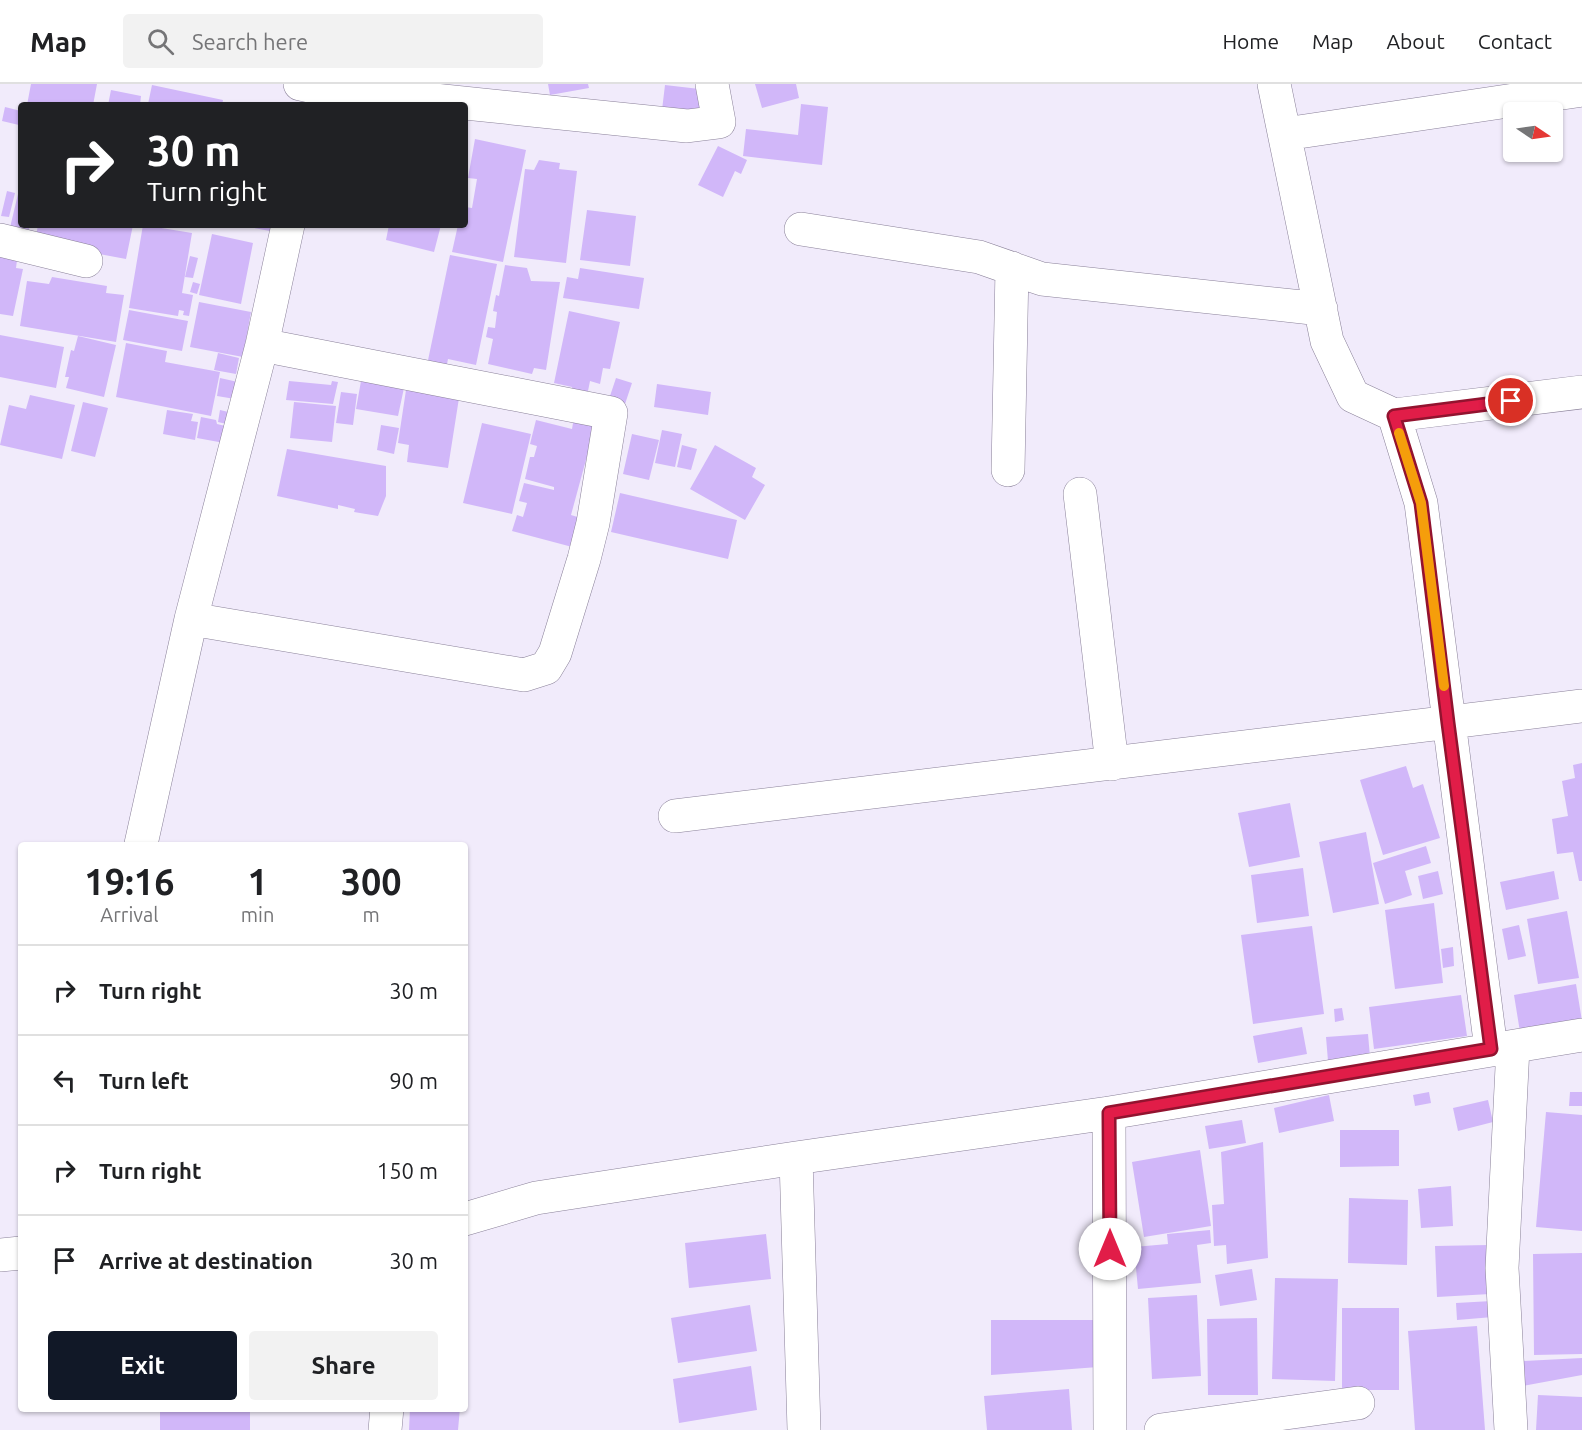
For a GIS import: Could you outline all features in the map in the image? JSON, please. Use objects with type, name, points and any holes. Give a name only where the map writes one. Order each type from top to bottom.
[{"type":"street","points":[[468,106],[687,126],[719,122],[712,84]]},
{"type":"street","points":[[1274,84],[1327,341],[1353,396],[1394,416],[1582,392]]},
{"type":"street","points":[[1285,134],[1582,90]]},
{"type":"street","points":[[311,92],[422,102]]},
{"type":"street","points":[[141,842],[190,619],[262,345],[287,228]]},
{"type":"street","points":[[801,229],[979,257],[1042,279],[1321,309]]},
{"type":"street","points":[[0,240],[86,261]]},
{"type":"street","points":[[1008,470],[1012,268]]},
{"type":"street","points":[[190,619],[524,675],[546,668],[555,653],[584,559],[593,523],[611,413],[262,345]]},
{"type":"street","points":[[1394,416],[1421,503],[1448,723],[1502,1048],[1502,1268],[1510,1430]]},
{"type":"street","points":[[1080,494],[1112,764]]},
{"type":"street","points":[[675,816],[1582,706]]},
{"type":"street","points":[[468,1218],[536,1198],[1109,1113],[1582,1035]]},
{"type":"street","points":[[1109,1113],[1110,1430]]},
{"type":"street","points":[[796,1158],[804,1430]]},
{"type":"street","points":[[0,1255],[18,1253]]},
{"type":"street","points":[[1161,1430],[1358,1404]]},
{"type":"street","points":[[385,1430],[387,1412]]},
{"type":"building","points":[[31,84],[97,84],[94,102],[28,102]]},
{"type":"building","points":[[548,84],[588,84],[589,88],[550,95]]},
{"type":"building","points":[[755,84],[796,84],[799,98],[762,108]]},
{"type":"building","points":[[152,85],[223,100],[223,102],[148,102]]},
{"type":"building","points":[[665,85],[708,90],[705,116],[662,110]]},
{"type":"building","points":[[111,90],[141,96],[140,102],[109,102]]},
{"type":"building","points":[[801,104],[828,107],[822,165],[743,156],[746,129],[798,135]]},
{"type":"building","points":[[5,107],[18,110],[18,125],[2,121]]},
{"type":"building","points":[[475,139],[526,150],[503,262],[452,252],[457,228],[468,228],[468,207],[472,208],[477,179],[468,178]]},
{"type":"building","points":[[718,146],[747,160],[741,174],[735,171],[723,197],[698,185]]},
{"type":"building","points":[[539,160],[560,163],[559,169],[577,171],[566,263],[514,257],[525,169],[534,170]]},
{"type":"building","points":[[7,191],[15,193],[9,217],[1,216]]},
{"type":"building","points":[[18,194],[18,228],[29,228],[26,240],[8,236]]},
{"type":"building","points":[[587,210],[636,216],[630,266],[580,260]]},
{"type":"building","points":[[37,228],[132,228],[126,259],[35,242]]},
{"type":"building","points":[[142,228],[161,228],[192,233],[182,293],[193,295],[189,316],[183,315],[184,311],[179,310],[178,316],[129,308]]},
{"type":"building","points":[[254,228],[276,228],[275,232]]},
{"type":"building","points":[[388,228],[440,228],[434,252],[386,240]]},
{"type":"building","points":[[212,234],[253,243],[241,304],[199,295]]},
{"type":"building","points":[[450,255],[497,264],[476,365],[448,359],[446,369],[427,365]]},
{"type":"building","points":[[0,256],[17,260],[16,268],[23,269],[13,316],[0,314]]},
{"type":"building","points":[[190,256],[198,258],[193,278],[185,277]]},
{"type":"building","points":[[505,265],[527,268],[531,281],[560,282],[546,370],[534,368],[532,374],[488,364],[493,339],[486,337],[488,327],[495,328],[497,312],[493,311],[496,295],[499,296]]},
{"type":"building","points":[[580,268],[644,278],[639,309],[563,298],[567,277],[578,279]]},
{"type":"building","points":[[52,277],[107,286],[106,293],[124,295],[116,342],[20,326],[27,281],[49,284]]},
{"type":"building","points":[[193,282],[200,284],[197,294],[190,292]]},
{"type":"building","points":[[199,302],[251,312],[243,357],[190,347]]},
{"type":"building","points":[[129,310],[188,321],[182,351],[123,340]]},
{"type":"building","points":[[569,311],[620,322],[610,369],[603,368],[600,384],[590,381],[587,396],[571,393],[572,387],[554,383]]},
{"type":"building","points":[[0,335],[64,347],[56,388],[0,377]]},
{"type":"building","points":[[78,336],[116,345],[104,397],[66,388],[69,377],[65,377],[71,350],[74,351]]},
{"type":"building","points":[[126,343],[167,351],[165,362],[220,372],[211,416],[116,397]]},
{"type":"building","points":[[218,353],[239,358],[236,374],[214,370]]},
{"type":"building","points":[[220,378],[238,382],[235,399],[217,396]]},
{"type":"building","points":[[616,378],[632,383],[625,404],[609,399]]},
{"type":"building","points":[[289,381],[331,385],[332,381],[338,382],[333,404],[286,400]]},
{"type":"building","points":[[361,381],[404,388],[398,416],[356,409]]},
{"type":"building","points":[[657,384],[711,392],[708,415],[654,407]]},
{"type":"building","points":[[406,390],[459,398],[448,468],[407,462],[409,445],[398,443]]},
{"type":"building","points":[[341,392],[357,394],[353,425],[336,423]]},
{"type":"building","points":[[30,395],[75,405],[62,459],[0,445],[9,405],[26,409]]},
{"type":"building","points":[[83,402],[108,408],[95,457],[71,451]]},
{"type":"building","points":[[294,402],[336,406],[332,442],[290,438]]},
{"type":"building","points":[[167,410],[193,414],[191,421],[198,422],[195,440],[163,434]]},
{"type":"building","points":[[220,410],[241,415],[239,427],[218,422]]},
{"type":"building","points":[[201,417],[238,429],[235,445],[197,438]]},
{"type":"building","points":[[574,417],[596,423],[571,515],[584,519],[576,548],[512,531],[517,515],[523,517],[527,503],[519,501],[524,483],[554,490],[554,487],[525,479],[530,457],[534,457],[537,446],[530,444],[536,420],[572,429]]},
{"type":"building","points":[[482,423],[531,434],[512,514],[463,503]]},
{"type":"building","points":[[381,425],[399,428],[394,454],[377,450]]},
{"type":"building","points":[[662,430],[682,434],[675,467],[655,463]]},
{"type":"building","points":[[632,434],[659,440],[649,480],[623,474]]},
{"type":"building","points":[[682,445],[697,449],[691,470],[677,467]]},
{"type":"building","points":[[715,445],[756,468],[752,477],[765,485],[745,520],[690,489]]},
{"type":"building","points":[[287,449],[386,466],[386,496],[378,516],[354,512],[355,509],[338,505],[338,509],[277,496]]},
{"type":"building","points":[[620,493],[737,520],[728,559],[611,532]]},
{"type":"building","points":[[1582,763],[1582,881],[1579,881],[1573,852],[1557,854],[1552,819],[1568,816],[1562,781],[1575,778],[1573,765]]},
{"type":"building","points":[[1406,766],[1413,788],[1423,784],[1440,838],[1383,855],[1360,780]]},
{"type":"building","points":[[1290,803],[1300,857],[1249,867],[1238,813]]},
{"type":"building","points":[[1366,832],[1379,904],[1333,913],[1319,842]]},
{"type":"building","points":[[1426,846],[1431,863],[1405,871],[1412,895],[1385,904],[1373,863]]},
{"type":"building","points":[[1303,868],[1309,916],[1257,923],[1251,875]]},
{"type":"building","points":[[1438,871],[1443,894],[1423,899],[1418,876]]},
{"type":"building","points":[[1554,871],[1559,899],[1506,910],[1500,882]]},
{"type":"building","points":[[1434,903],[1443,983],[1395,989],[1385,910]]},
{"type":"building","points":[[1567,911],[1579,978],[1538,984],[1527,919]]},
{"type":"building","points":[[1519,925],[1526,956],[1508,960],[1502,929]]},
{"type":"building","points":[[1312,926],[1324,1014],[1253,1024],[1241,935]]},
{"type":"building","points":[[1453,947],[1454,966],[1443,968],[1441,949]]},
{"type":"building","points":[[1576,984],[1582,1021],[1520,1032],[1514,995]]},
{"type":"building","points":[[1461,995],[1467,1036],[1374,1049],[1369,1007]]},
{"type":"building","points":[[1342,1008],[1344,1020],[1335,1022],[1334,1009]]},
{"type":"building","points":[[1302,1027],[1307,1054],[1258,1063],[1253,1036]]},
{"type":"building","points":[[1368,1034],[1370,1057],[1328,1061],[1326,1037]]},
{"type":"building","points":[[1429,1092],[1431,1103],[1415,1106],[1413,1095]]},
{"type":"building","points":[[1570,1092],[1582,1092],[1582,1106],[1569,1106]]},
{"type":"building","points":[[1329,1095],[1334,1121],[1279,1133],[1274,1108]]},
{"type":"building","points":[[1488,1100],[1493,1122],[1458,1131],[1453,1108]]},
{"type":"building","points":[[1546,1112],[1582,1115],[1582,1231],[1536,1227]]},
{"type":"building","points":[[1242,1120],[1246,1143],[1209,1149],[1205,1126]]},
{"type":"building","points":[[1340,1130],[1399,1130],[1399,1166],[1340,1167]]},
{"type":"building","points":[[1263,1142],[1268,1258],[1227,1264],[1226,1245],[1214,1246],[1212,1205],[1224,1204],[1221,1152]]},
{"type":"building","points":[[1200,1150],[1211,1226],[1144,1237],[1132,1162]]},
{"type":"building","points":[[1451,1186],[1453,1226],[1421,1228],[1418,1189]]},
{"type":"building","points":[[1349,1198],[1408,1200],[1407,1265],[1348,1263]]},
{"type":"building","points":[[1210,1230],[1211,1243],[1197,1245],[1201,1283],[1138,1289],[1134,1247],[1168,1244],[1167,1234]]},
{"type":"building","points":[[766,1234],[771,1279],[689,1288],[685,1243]]},
{"type":"building","points":[[1489,1245],[1490,1294],[1437,1297],[1435,1246]]},
{"type":"building","points":[[1582,1253],[1582,1354],[1534,1355],[1533,1254]]},
{"type":"building","points":[[1252,1269],[1257,1300],[1220,1306],[1215,1275]]},
{"type":"building","points":[[1275,1278],[1338,1279],[1335,1381],[1272,1379]]},
{"type":"building","points":[[1197,1295],[1201,1376],[1152,1379],[1148,1298]]},
{"type":"building","points":[[1492,1301],[1493,1317],[1457,1320],[1456,1303]]},
{"type":"building","points":[[750,1305],[757,1351],[678,1363],[671,1318]]},
{"type":"building","points":[[1342,1308],[1399,1308],[1399,1390],[1342,1390]]},
{"type":"building","points":[[1257,1318],[1258,1395],[1208,1395],[1207,1319]]},
{"type":"building","points":[[991,1320],[1100,1320],[1098,1367],[991,1375]]},
{"type":"building","points":[[1477,1326],[1485,1430],[1415,1430],[1408,1331]]},
{"type":"building","points":[[1582,1358],[1582,1375],[1523,1386],[1522,1361]]},
{"type":"building","points":[[751,1366],[757,1410],[679,1423],[673,1379]]},
{"type":"building","points":[[1069,1389],[1072,1430],[987,1430],[984,1396]]},
{"type":"building","points":[[1538,1395],[1582,1397],[1582,1430],[1536,1430]]},
{"type":"building","points":[[160,1412],[250,1412],[250,1430],[160,1430]]},
{"type":"building","points":[[410,1412],[460,1412],[458,1430],[409,1430]]},
{"type":"slow traffic","points":[[1399,433],[1421,503],[1444,686]]},
{"type":"route","points":[[1110,1249],[1109,1113],[1491,1049],[1421,503],[1394,416],[1511,401]]}]
